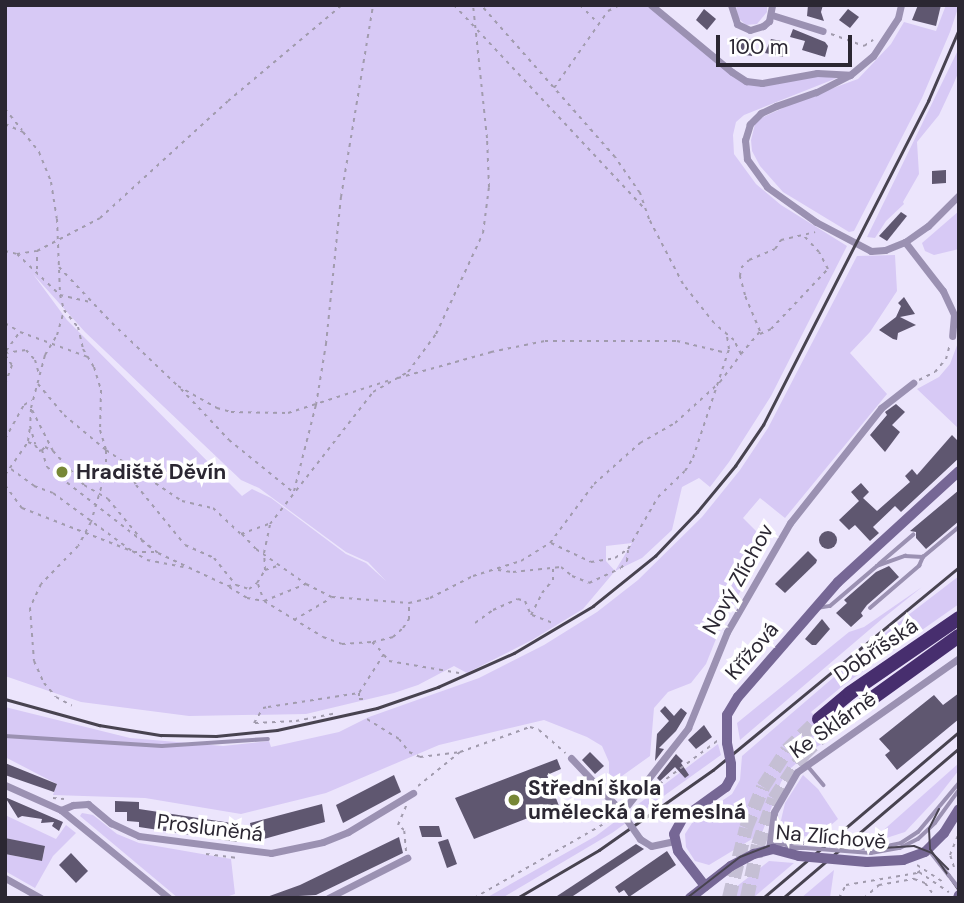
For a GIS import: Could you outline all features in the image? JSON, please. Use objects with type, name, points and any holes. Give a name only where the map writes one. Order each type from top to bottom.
[{"type":"highway","name":"Dobříšská","points":[[959,618],[850,693],[823,724],[959,636]]},
{"type":"street","points":[[651,5],[746,81],[786,81],[817,73],[850,75]]},
{"type":"street","points":[[732,5],[737,24],[750,30],[764,26],[772,15],[772,5]]},
{"type":"street","points":[[901,5],[898,18],[873,56],[850,75],[758,116],[746,135],[747,159],[771,191],[847,240],[871,251],[885,250],[905,242],[938,218],[959,195]]},
{"type":"street","points":[[772,15],[823,31]]},
{"type":"street","points":[[905,242],[947,299],[954,315],[952,336]]},
{"type":"street","name":"Nový Zlíchov","points":[[623,814],[688,727],[727,632],[790,523],[881,408],[913,383]]},
{"type":"street","name":"Křížová","points":[[674,841],[675,831],[683,818],[726,787],[732,774],[726,723],[733,704],[815,608],[867,554],[959,471]]},
{"type":"street","name":"Ke Sklárně","points":[[771,848],[770,828],[777,802],[791,778],[805,763],[848,738],[959,658]]},
{"type":"street","points":[[571,758],[623,814],[640,839],[651,846],[674,841],[683,858],[705,886]]},
{"type":"street","points":[[5,785],[61,810],[169,898]]},
{"type":"street","name":"Prosluněná","points":[[73,804],[88,804],[111,823],[139,836],[271,853],[323,842],[348,832],[413,793]]},
{"type":"street","points":[[61,810],[73,804]]},
{"type":"street","points":[[929,849],[944,833],[959,808]]},
{"type":"street","name":"Na Zlíchově","points":[[691,898],[741,860],[771,848],[871,854],[902,860],[929,849]]},
{"type":"street","points":[[328,898],[407,858]]},
{"type":"street","points":[[5,878],[41,898]]},
{"type":"lane","points":[[870,608],[919,566],[922,557],[959,527]]},
{"type":"lane","points":[[815,608],[821,610],[830,607],[913,535]]},
{"type":"lane","points":[[877,566],[905,556],[922,557]]},
{"type":"lane","points":[[5,736],[162,746],[268,739]]},
{"type":"lane","points":[[805,763],[824,785]]},
{"type":"lane","points":[[871,854],[915,835],[959,783]]},
{"type":"lane","points":[[771,848],[811,843],[871,854],[900,848],[918,839],[935,823],[959,790]]},
{"type":"lane","points":[[929,849],[959,888]]},
{"type":"path","points":[[5,251],[17,254],[37,251],[100,218],[228,101],[342,5]]},
{"type":"path","points":[[294,492],[294,480],[316,405],[326,344],[341,197],[373,5]]},
{"type":"path","points":[[454,5],[474,30],[645,208]]},
{"type":"path","points":[[228,586],[236,585],[249,589],[257,583],[265,570],[264,553],[270,524],[373,392],[408,372],[436,334],[462,283],[488,217],[487,138],[473,5]]},
{"type":"path","points":[[481,5],[615,157],[640,193],[649,219],[683,284],[734,340],[741,354]]},
{"type":"path","points":[[580,5],[600,24]]},
{"type":"path","points":[[554,88],[608,12],[620,5]]},
{"type":"path","points":[[823,31],[864,46],[872,40]]},
{"type":"path","points":[[5,109],[39,152],[51,183],[59,239],[60,295],[64,310],[78,327],[83,349],[101,390],[100,430],[106,450],[106,473],[98,506],[78,546],[41,584],[30,608],[34,661],[44,682],[56,697],[72,706]]},
{"type":"path","points":[[5,124],[23,132]]},
{"type":"path","points":[[759,335],[757,320],[740,276],[741,268],[749,260],[775,249],[781,240],[818,232]]},
{"type":"path","points":[[38,384],[64,415],[126,466],[182,501],[213,508],[264,553],[306,584],[332,597],[409,603],[430,598],[473,576],[521,561],[550,543],[594,484],[640,443],[675,423],[720,382],[759,335],[771,329],[828,269],[819,252],[803,235]]},
{"type":"path","points":[[37,251],[37,270]]},
{"type":"path","points":[[17,254],[37,270],[60,295],[93,302]]},
{"type":"path","points":[[59,267],[229,440],[294,492]]},
{"type":"path","points":[[5,475],[28,442],[31,408],[45,355],[53,344],[64,310]]},
{"type":"path","points":[[5,323],[20,332],[89,358]]},
{"type":"path","points":[[5,353],[20,332]]},
{"type":"path","points":[[497,569],[513,572],[561,567],[572,576],[589,583],[621,568],[627,561],[628,549],[658,497],[685,471],[693,458],[720,382],[730,343],[726,333]]},
{"type":"path","points":[[913,383],[935,372],[946,359],[952,336]]},
{"type":"path","points":[[178,386],[217,408],[231,412],[275,414],[316,405],[393,379],[491,352],[545,341],[677,341],[727,353]]},
{"type":"path","points":[[5,353],[26,350],[35,360],[40,378]]},
{"type":"path","points":[[5,353],[12,365],[5,384]]},
{"type":"path","points":[[35,360],[45,355]]},
{"type":"path","points":[[5,439],[24,405],[33,400]]},
{"type":"path","points":[[31,408],[52,451]]},
{"type":"path","points":[[30,425],[39,451],[45,447],[52,451],[77,474],[84,485],[117,507],[142,540],[158,552]]},
{"type":"path","points":[[28,442],[35,445]]},
{"type":"path","points":[[42,450],[47,467],[135,538],[187,568],[228,586],[247,598],[264,601],[294,620],[342,644],[393,637],[409,619],[409,603]]},
{"type":"path","points":[[126,466],[136,485],[185,545],[214,558],[236,585]]},
{"type":"path","points":[[10,469],[34,486],[53,493],[132,551],[158,552]]},
{"type":"path","points":[[77,474],[106,473]]},
{"type":"path","points":[[5,485],[22,508],[147,559],[187,568]]},
{"type":"path","points":[[241,534],[270,524]]},
{"type":"path","points":[[550,543],[592,562],[615,558],[628,549]]},
{"type":"path","points":[[265,570],[281,565]]},
{"type":"path","points":[[531,615],[542,593],[553,580],[553,568]]},
{"type":"path","points":[[257,583],[264,601]]},
{"type":"path","points":[[264,601],[306,584]]},
{"type":"path","points":[[294,620],[332,597]]},
{"type":"path","points":[[475,623],[493,610],[518,599],[524,601],[531,615],[553,623]]},
{"type":"path","points":[[372,642],[389,661],[459,673]]},
{"type":"path","points":[[365,699],[359,699],[359,693],[383,654]]},
{"type":"path","points":[[337,713],[296,721],[254,723],[268,706],[359,693]]},
{"type":"path","points":[[367,719],[399,739],[409,752],[420,757],[460,752],[530,727],[538,730],[571,758]]},
{"type":"path","points":[[639,791],[648,794],[713,746]]},
{"type":"path","points":[[413,793],[428,775],[460,752]]},
{"type":"path","points":[[50,805],[54,797],[73,804]]},
{"type":"path","points":[[399,809],[407,804],[398,825],[404,830],[407,858]]},
{"type":"path","points":[[474,898],[623,814]]},
{"type":"path","points":[[954,867],[950,855],[958,835]]},
{"type":"path","points":[[202,853],[242,858]]},
{"type":"path","points":[[839,898],[846,885],[923,869],[945,883]]},
{"type":"path","points":[[918,872],[956,895]]},
{"type":"path","points":[[864,898],[874,887],[907,880],[923,882],[936,898]]},
{"type":"shaded area","points":[[5,5],[647,5],[731,74],[761,86],[819,76],[837,78],[744,115],[736,122],[733,135],[734,154],[756,184],[781,205],[847,246],[771,396],[729,462],[710,487],[699,478],[682,487],[672,530],[642,558],[615,571],[583,609],[532,640],[467,673],[454,666],[418,685],[394,693],[306,714],[189,716],[81,702],[5,676]],"holes":[[[33,274],[85,332],[241,480],[259,488],[346,552],[368,562],[386,581],[366,563],[346,554],[271,498],[252,489],[242,496],[67,320]],[[632,543],[615,571],[606,561],[606,546]]]},
{"type":"shaded area","points":[[736,5],[767,5],[767,12],[757,24],[746,25],[738,18]]},
{"type":"shaded area","points":[[946,5],[959,5],[950,32],[922,98],[854,231],[849,232],[783,192],[760,166],[752,151],[751,140],[755,124],[761,118],[803,99],[858,79],[891,44],[904,22],[936,31]]},
{"type":"shaded area","points":[[959,48],[959,71],[953,85],[939,115],[917,142],[919,174],[904,204],[886,221],[875,238],[867,237]]},
{"type":"shaded area","points":[[959,211],[959,249],[934,255],[925,251],[922,243]]},
{"type":"shaded area","points":[[895,255],[897,291],[870,332],[850,353],[887,394],[785,518],[760,498],[743,518],[767,542],[720,629],[706,664],[691,683],[668,692],[654,708],[650,756],[615,781],[609,773],[609,762],[602,746],[544,720],[439,745],[326,793],[241,814],[145,798],[53,795],[57,784],[5,757],[5,707],[130,738],[223,746],[269,741],[271,747],[339,732],[369,717],[479,678],[544,645],[597,612],[638,580],[702,517],[740,470],[768,428],[857,256]]},
{"type":"shaded area","points":[[959,340],[959,429],[917,389],[939,377],[950,364]]},
{"type":"shaded area","points":[[959,576],[959,604],[845,684],[811,712],[833,737],[813,749],[791,768],[781,782],[762,833],[709,865],[695,861],[686,847],[685,834],[694,820],[732,794],[740,780],[742,756],[890,629]]},
{"type":"shaded area","points":[[922,587],[740,740],[737,723],[849,632],[864,627]]},
{"type":"shaded area","points":[[718,744],[721,755],[612,833],[502,898],[486,898],[596,836]]},
{"type":"shaded area","points":[[959,763],[959,770],[905,832],[877,841],[878,835]]},
{"type":"shaded area","points":[[803,775],[818,789],[838,819],[817,837],[786,835],[779,829],[785,803]]},
{"type":"shaded area","points":[[82,813],[93,815],[117,834],[139,843],[231,859],[235,894],[223,898],[178,898],[80,816]]},
{"type":"shaded area","points":[[5,815],[56,839],[66,825],[76,833],[53,856],[35,888],[5,871],[5,854],[42,861],[45,847],[5,838]]},
{"type":"shaded area","points":[[769,861],[794,863],[753,898],[722,898]]},
{"type":"shaded area","points":[[834,870],[830,898],[801,898]]},
{"type":"building","points":[[808,5],[823,5],[821,12],[824,21],[807,16]]},
{"type":"building","points":[[918,5],[941,5],[936,26],[912,20]]},
{"type":"building","points":[[704,9],[716,19],[707,30],[696,20]]},
{"type":"building","points":[[848,9],[859,17],[850,28],[839,20]]},
{"type":"building","points":[[793,29],[825,42],[828,46],[825,57],[802,50],[805,41],[790,37]]},
{"type":"building","points":[[736,38],[754,40],[752,56],[733,53]]},
{"type":"building","points":[[771,39],[786,42],[783,57],[765,53]]},
{"type":"building","points":[[946,170],[946,183],[932,184],[932,171]]},
{"type":"building","points":[[901,212],[907,216],[887,241],[879,236]]},
{"type":"building","points":[[904,297],[915,314],[900,317],[916,325],[898,333],[897,340],[879,330],[896,317],[901,306],[898,303]]},
{"type":"building","points":[[896,404],[905,412],[892,425],[900,432],[885,452],[870,435],[887,415],[885,412]]},
{"type":"building","points":[[952,435],[959,442],[959,458],[901,512],[895,506],[873,527],[879,533],[870,541],[855,525],[849,530],[839,520],[859,501],[851,492],[861,483],[869,492],[863,498],[877,511],[910,482],[905,476],[912,469],[917,475]]},
{"type":"building","points":[[959,490],[959,521],[926,549],[916,538],[916,532],[910,531]]},
{"type":"building","points":[[828,531],[834,534],[837,540],[834,546],[828,549],[822,546],[819,540],[822,534]]},
{"type":"building","points":[[808,551],[817,560],[816,563],[785,593],[775,584]]},
{"type":"building","points":[[889,566],[899,577],[867,605],[861,613],[863,616],[851,627],[836,613],[847,603],[844,600],[876,572]]},
{"type":"building","points":[[822,619],[830,629],[816,645],[812,645],[805,639]]},
{"type":"building","points":[[959,693],[959,719],[897,770],[885,755],[890,751],[879,739],[934,695],[943,705]]},
{"type":"building","points":[[665,706],[674,716],[681,708],[687,713],[676,731],[659,748],[664,749],[655,761],[657,734],[669,721],[660,711]]},
{"type":"building","points":[[704,725],[712,737],[696,749],[688,740]]},
{"type":"building","points":[[590,752],[604,766],[595,774],[582,760]]},
{"type":"building","points":[[676,754],[683,761],[681,763],[689,775],[685,778],[675,767],[660,781],[657,778]]},
{"type":"building","points":[[557,759],[561,769],[547,775],[559,806],[474,839],[455,798]]},
{"type":"building","points":[[5,763],[57,784],[54,792],[5,775]]},
{"type":"building","points":[[394,775],[401,792],[343,823],[336,805]]},
{"type":"building","points":[[5,797],[63,822],[59,831],[52,826],[54,822],[41,823],[42,819],[22,816],[18,818]]},
{"type":"building","points":[[115,801],[139,802],[139,809],[238,824],[237,842],[139,827],[139,822],[127,821],[127,812],[115,812]]},
{"type":"building","points":[[322,804],[325,822],[253,842],[250,823]]},
{"type":"building","points":[[419,826],[439,826],[442,837],[422,837]]},
{"type":"building","points":[[399,837],[403,853],[316,895],[264,898],[300,885]]},
{"type":"building","points":[[5,838],[45,846],[42,861],[5,854]]},
{"type":"building","points":[[448,839],[457,864],[447,868],[438,842]]},
{"type":"building","points":[[636,844],[644,849],[570,898],[554,898]]},
{"type":"building","points":[[667,851],[676,865],[629,897],[624,890],[619,893],[615,887]]},
{"type":"building","points":[[71,853],[88,871],[76,883],[59,865]]},
{"type":"tunnel","points":[[729,898],[746,828],[763,787],[787,750],[819,719]]},
{"type":"tunnel","points":[[747,898],[758,845],[774,799],[803,755],[828,730]]},
{"type":"tram line","points":[[939,809],[929,829],[930,849],[959,891]]},
{"type":"tram line","points":[[811,843],[867,849],[914,846],[932,853],[948,869]]},
{"type":"tram line","points":[[687,898],[740,857],[769,846]]},
{"type":"railway","points":[[5,699],[99,725],[161,735],[216,736],[277,730],[377,708],[438,687],[514,653],[593,606],[655,556],[697,512],[735,466],[763,425],[928,101],[959,29]]},
{"type":"railway","points":[[517,898],[599,850],[713,770],[959,567]]},
{"type":"railway","points":[[763,898],[959,732]]},
{"type":"railway","points":[[783,898],[959,748]]},
{"type":"place","name":"Hradiště Děvín","points":[[62,472]]},
{"type":"place","name":"Střední škola umělecká a řemeslná","points":[[514,800]]}]
